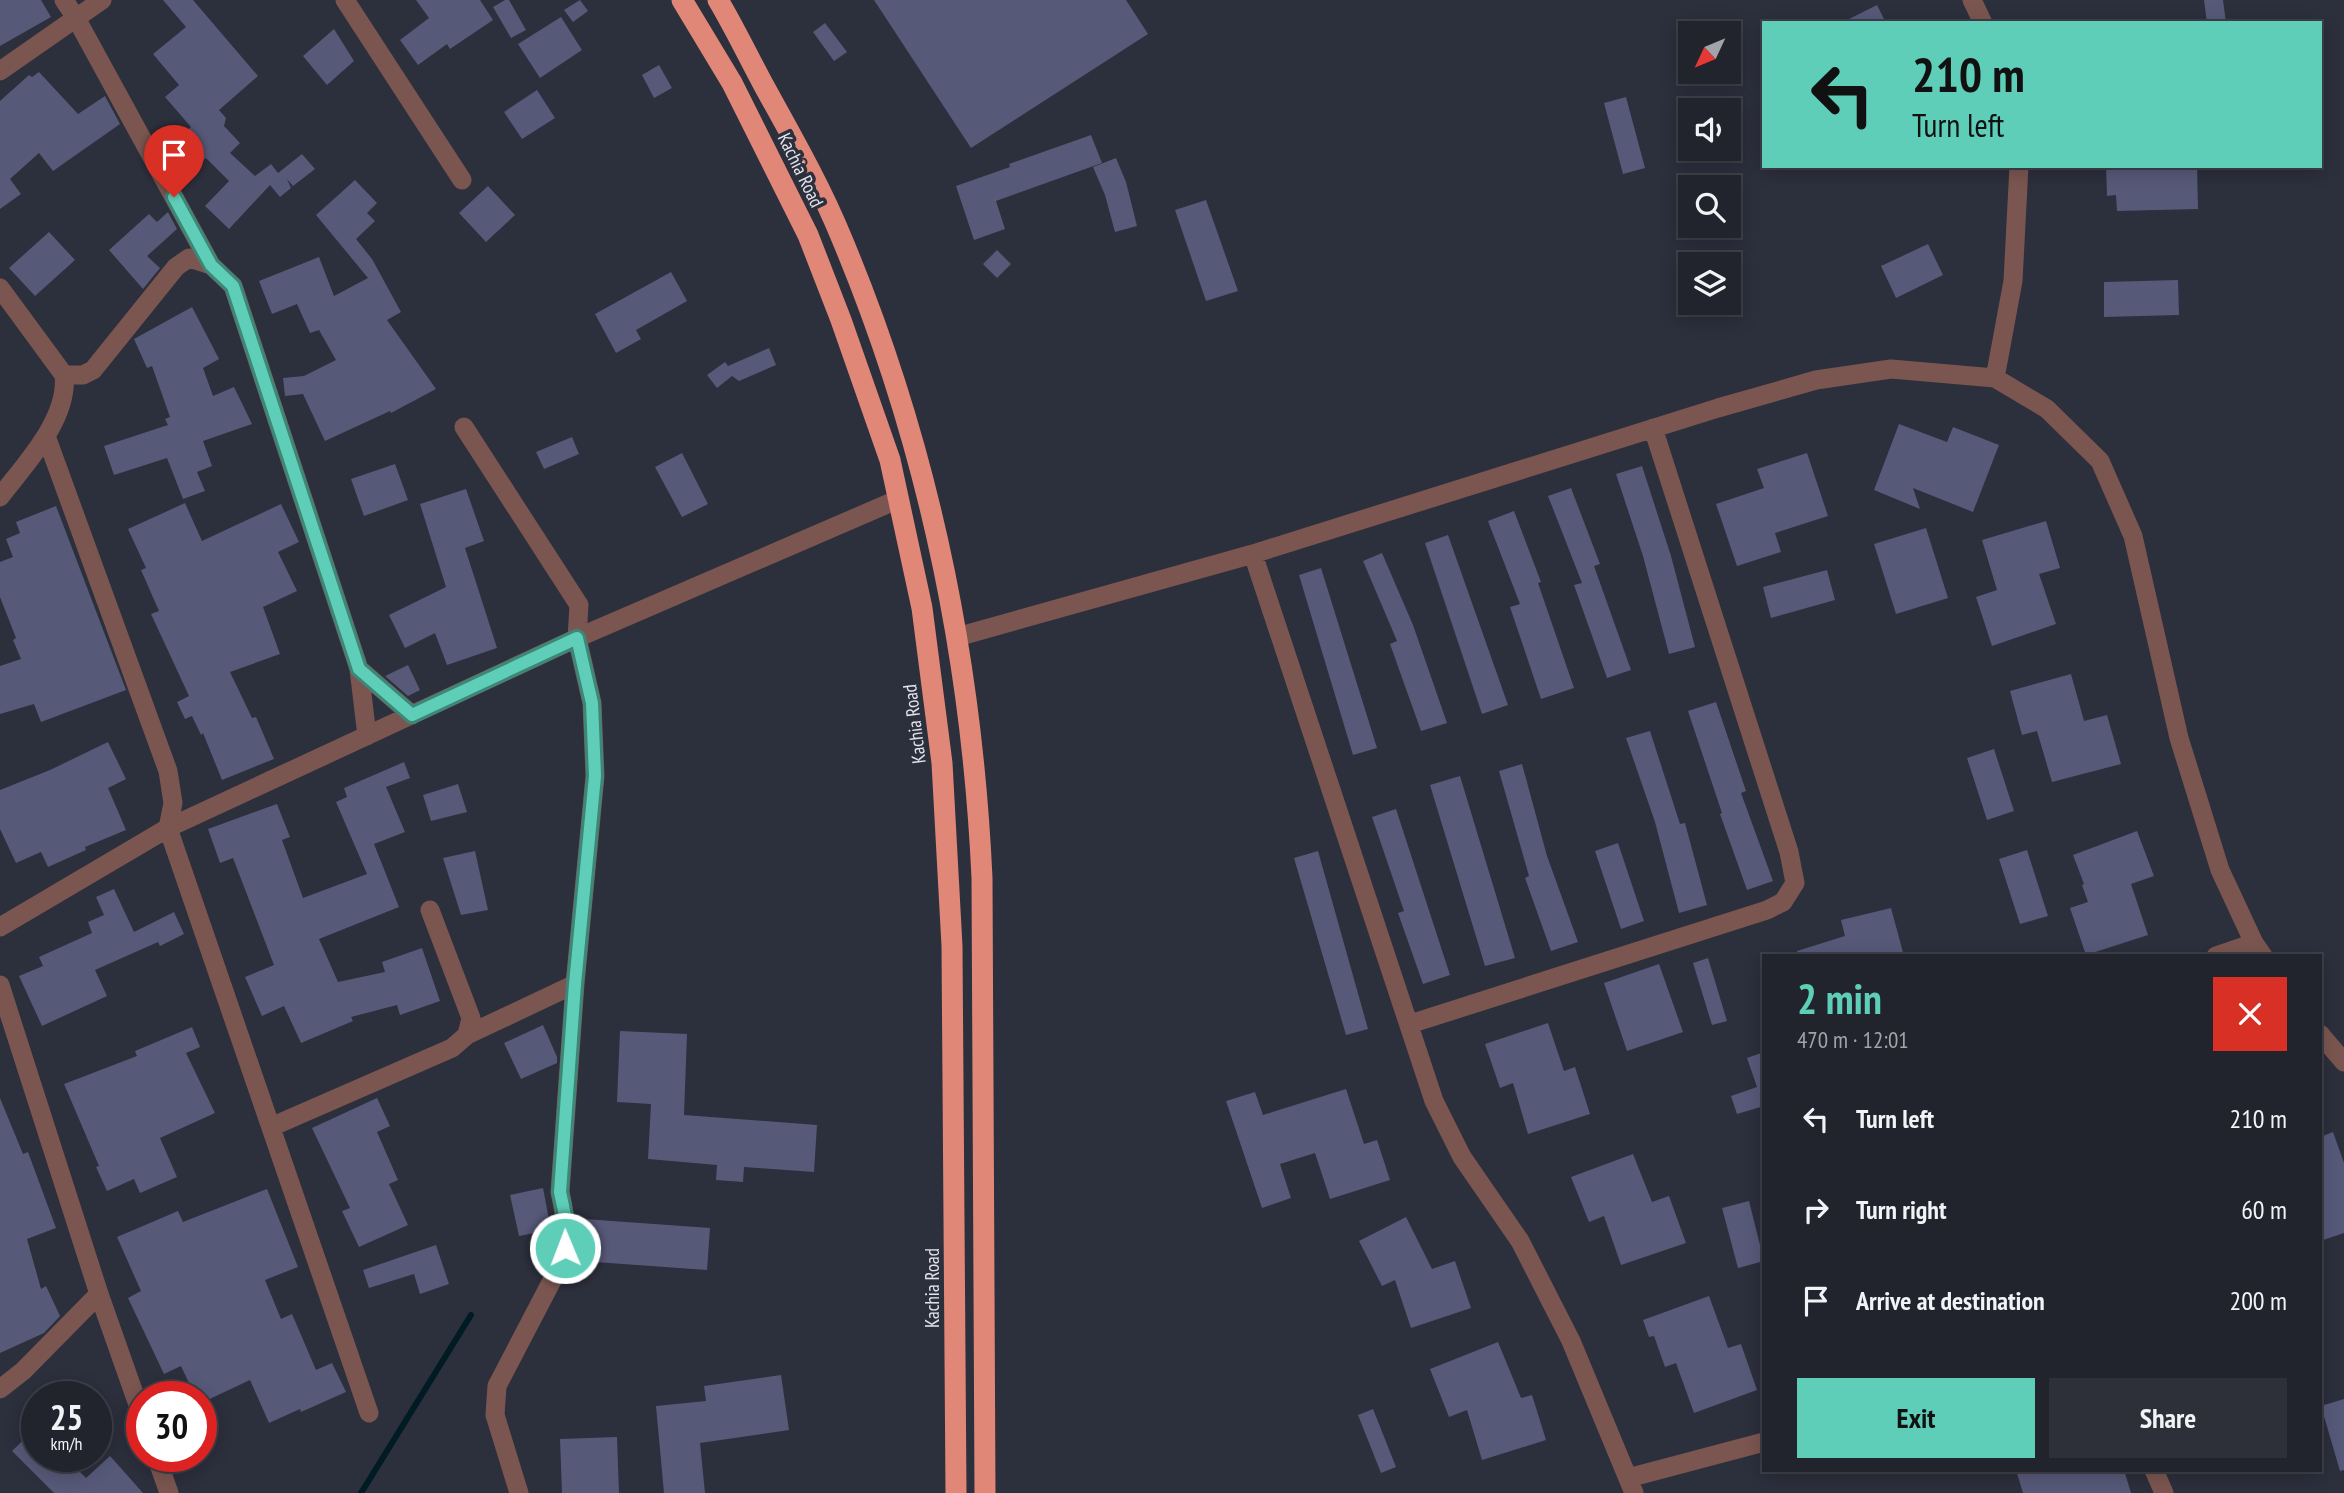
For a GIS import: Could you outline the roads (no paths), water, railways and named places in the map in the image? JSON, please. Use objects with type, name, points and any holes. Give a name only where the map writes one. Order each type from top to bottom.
[{"type":"highway","name":"Kachia Road","points":[[682,0],[732,83],[808,235],[890,460],[926,632],[942,763],[953,946],[956,1493]]},
{"type":"highway","name":"Kachia Road","points":[[718,0],[806,160],[852,265],[903,406],[943,561],[957,636],[978,803],[982,878],[985,1493]]},
{"type":"street","points":[[64,0],[211,265],[233,286],[359,669],[367,736]]},
{"type":"street","points":[[0,71],[102,0]]},
{"type":"street","points":[[345,0],[462,180]]},
{"type":"street","points":[[1972,0],[1982,21]]},
{"type":"street","points":[[1995,377],[2013,281],[2019,168]]},
{"type":"street","points":[[64,375],[83,375],[93,370],[176,267],[189,258],[211,265]]},
{"type":"street","points":[[0,288],[64,375],[64,399],[46,436],[0,497]]},
{"type":"street","points":[[957,636],[1253,554],[1653,428],[1816,380],[1891,369],[1995,377],[2047,408],[2100,461],[2133,536],[2179,738],[2220,870],[2259,949],[2228,954]]},
{"type":"street","points":[[464,427],[579,605],[577,638],[592,703],[595,776],[575,984],[560,1192],[566,1220],[565,1248],[559,1267],[497,1386],[495,1415],[519,1493]]},
{"type":"street","points":[[1410,1024],[1767,910],[1783,902],[1795,883],[1789,852],[1653,428]]},
{"type":"street","points":[[46,436],[167,771],[173,803],[168,828],[369,1413]]},
{"type":"street","points":[[0,928],[168,828],[577,638],[899,499]]},
{"type":"street","points":[[1253,554],[1434,1101],[1462,1157],[1520,1241],[1570,1341],[1631,1486],[1762,1443]]},
{"type":"street","points":[[359,669],[412,715]]},
{"type":"street","points":[[430,910],[471,1017],[467,1035]]},
{"type":"street","points":[[271,1127],[452,1048],[467,1035],[575,984]]},
{"type":"street","points":[[0,985],[130,1381]]},
{"type":"street","points":[[2322,1036],[2344,1062]]},
{"type":"street","points":[[0,1389],[23,1371],[99,1294]]},
{"type":"street","points":[[162,1472],[169,1493]]},
{"type":"street","points":[[2155,1472],[2164,1493]]},
{"type":"waterway","points":[[361,1493],[471,1315]]}]
